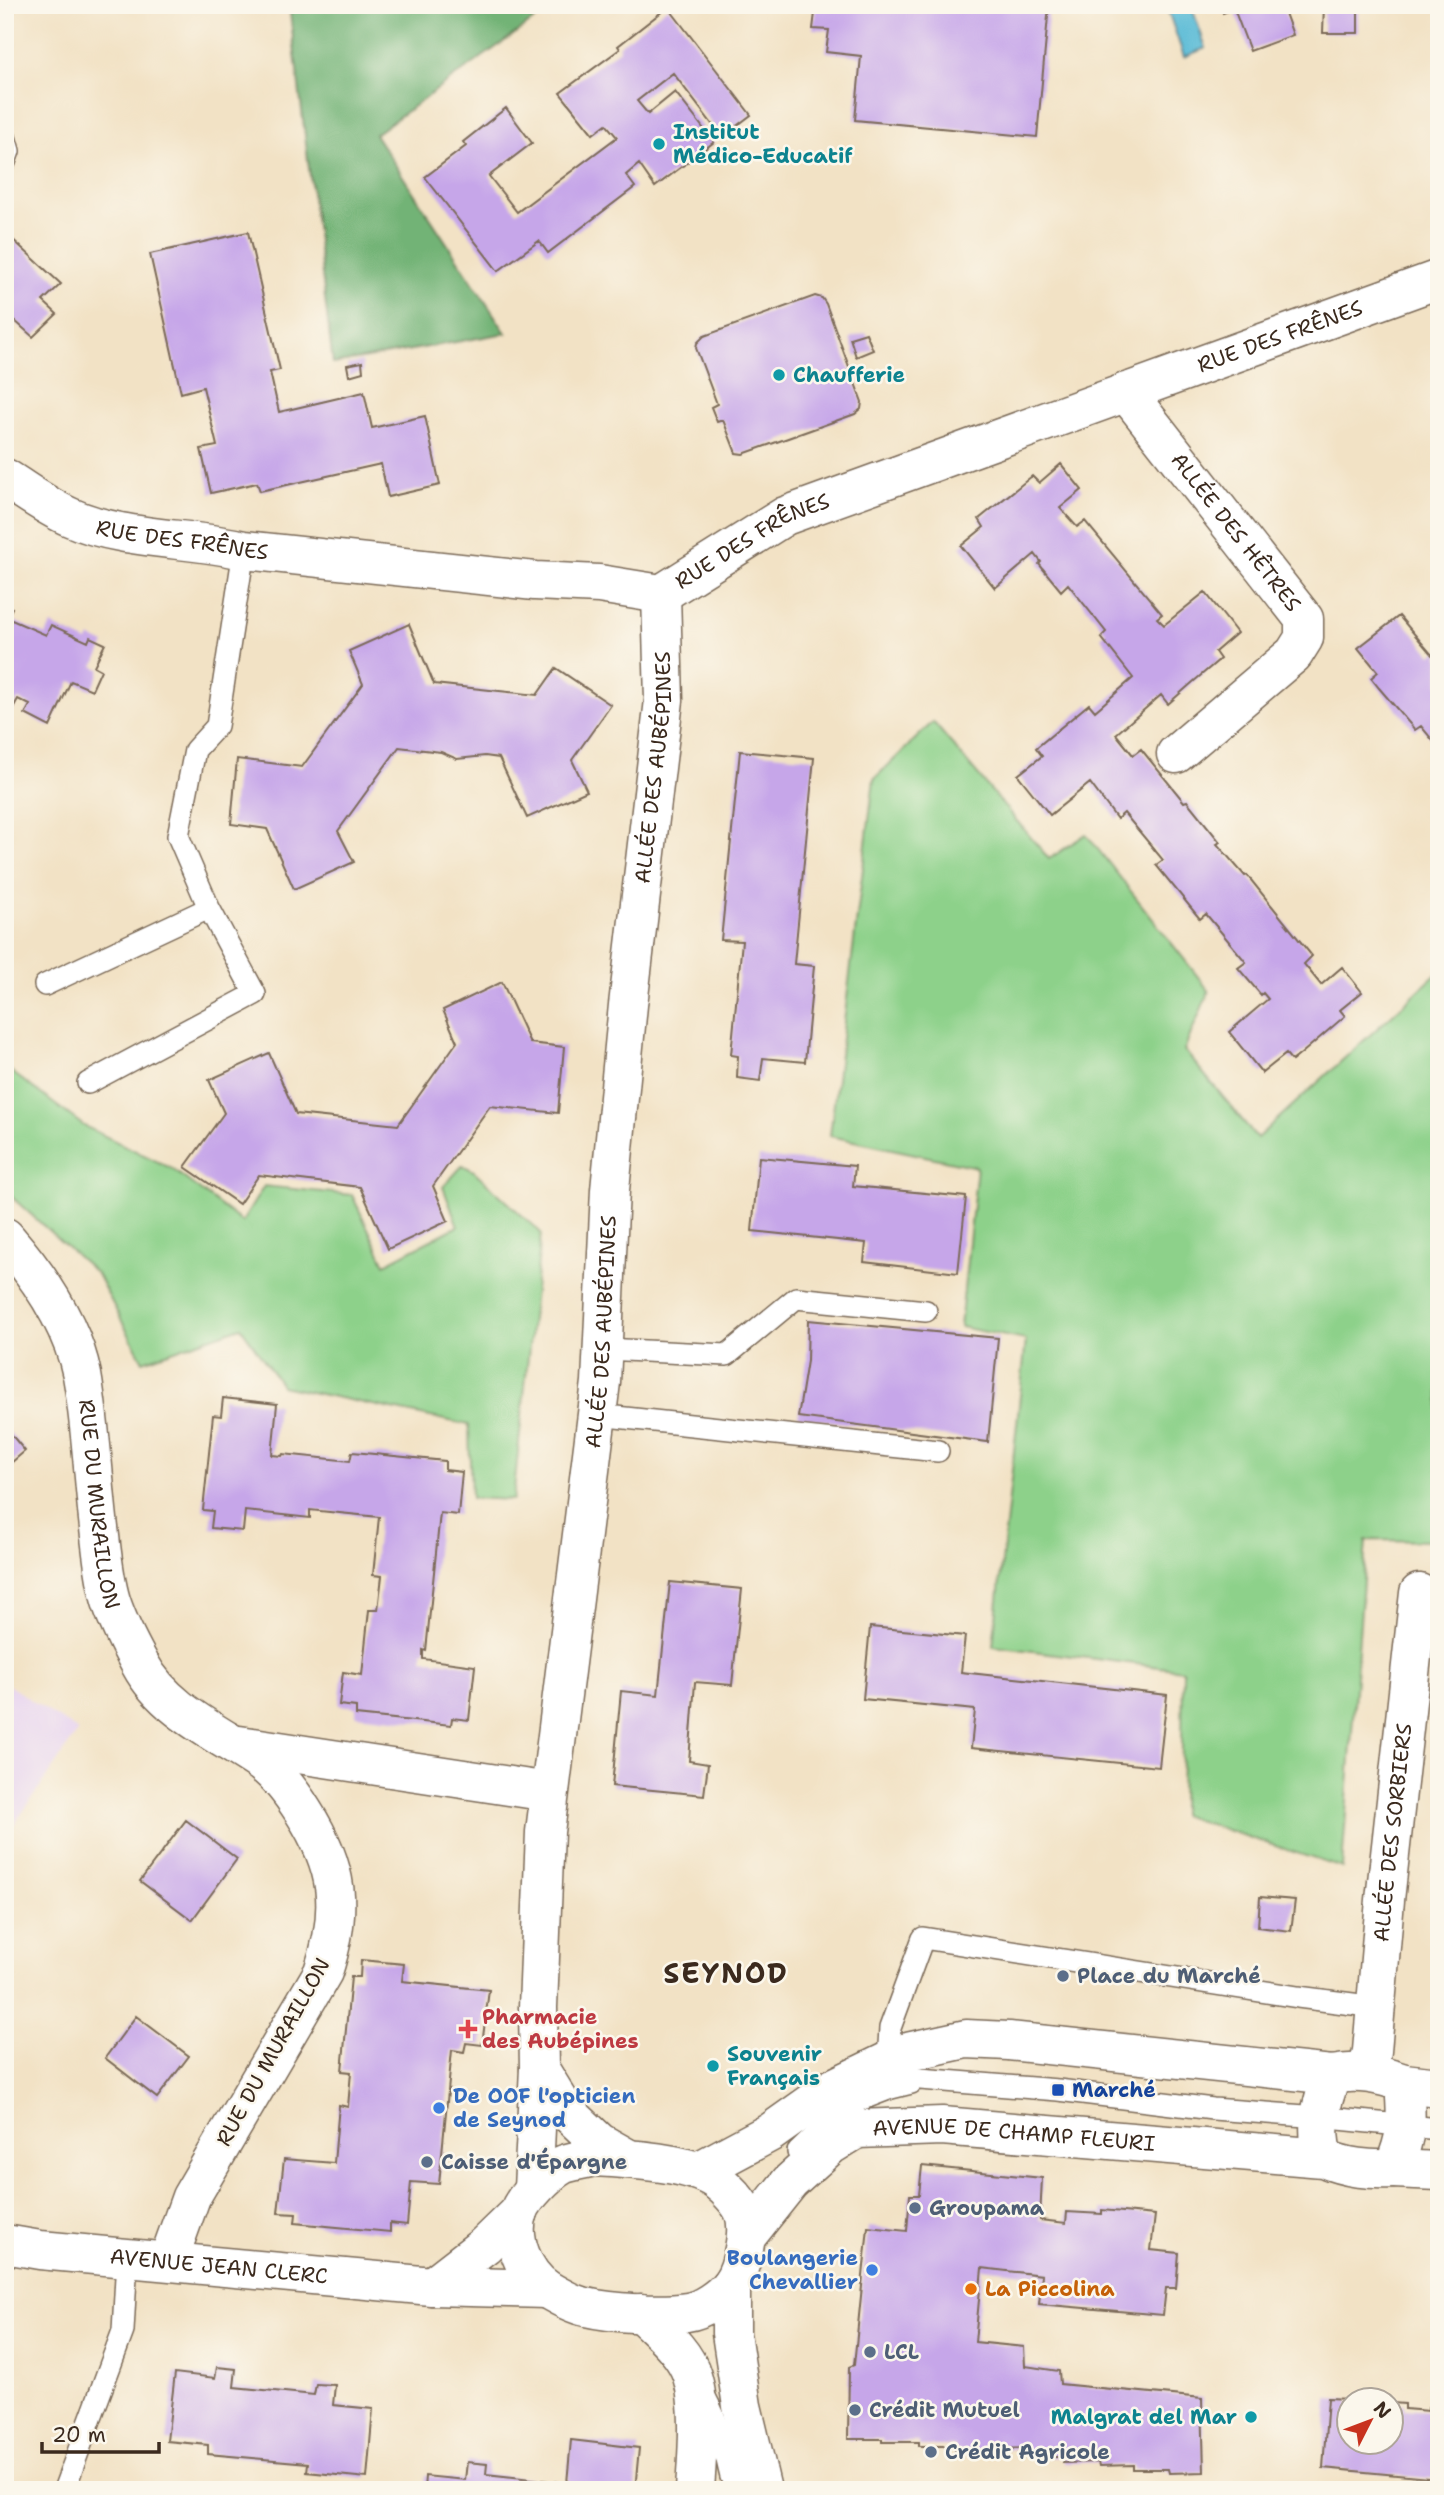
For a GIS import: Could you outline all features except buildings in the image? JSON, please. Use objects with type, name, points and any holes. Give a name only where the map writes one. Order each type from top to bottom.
[{"type":"street","name":"RUE DES FRÊNES","points":[[5,478],[69,517],[106,529],[244,550],[599,584],[661,594],[785,516],[1439,279]]},
{"type":"street","name":"ALLÉE DES HÊTRES","points":[[1126,392],[1304,619],[1304,638],[1294,654],[1176,754]]},
{"type":"street","name":"ALLÉE DES AUBÉPINES","points":[[526,2200],[540,2068],[538,2007],[549,1792],[604,1349],[610,1190],[628,1005],[664,700],[661,594]]},
{"type":"street","name":"RUE DU MURAILLON","points":[[5,1237],[20,1254],[55,1308],[70,1338],[81,1373],[102,1557],[111,1600],[126,1636],[142,1667],[164,1694],[195,1721],[266,1766],[295,1799],[318,1835],[331,1870],[336,1900],[333,1941],[323,1972],[191,2197],[169,2260]]},
{"type":"street","name":"ALLÉE DES SORBIERS","points":[[1350,2074],[1376,2007],[1419,1592]]},
{"type":"street","name":"RUE DU MURAILLON","points":[[234,1744],[549,1792]]},
{"type":"street","points":[[699,2170],[771,2132],[833,2088],[907,2052],[966,2039],[1386,2077],[1421,2085],[1423,2128],[1404,2144],[1393,2169]]},
{"type":"street","name":"ALLÉE DES AUBÉPINES","points":[[540,2068],[564,2109],[598,2143],[629,2159]]},
{"type":"street","points":[[1323,2158],[1318,2137],[1319,2117],[1350,2074]]},
{"type":"street","name":"AVENUE DE CHAMP FLEURI","points":[[747,2236],[790,2182],[831,2145],[857,2129],[942,2126],[1323,2158],[1342,2166],[1373,2170],[1439,2171]]},
{"type":"street","points":[[432,2286],[485,2245],[562,2165],[593,2157],[629,2159],[699,2170],[717,2181],[731,2194],[744,2213],[747,2236],[731,2284],[731,2333],[742,2406],[741,2485]]},
{"type":"street","points":[[526,2200],[517,2243],[525,2266],[546,2289],[584,2307],[641,2313],[688,2312],[709,2304],[731,2284]]},
{"type":"street","name":"AVENUE JEAN CLERC","points":[[17,2252],[169,2260],[432,2286],[546,2289]]},
{"type":"street","points":[[641,2313],[678,2351],[692,2375],[698,2426],[695,2490]]},
{"type":"lane","points":[[5,137],[9,151],[5,162]]},
{"type":"lane","points":[[88,1083],[255,994],[209,908],[178,836],[195,750],[217,726],[244,550]]},
{"type":"lane","points":[[45,985],[209,908]]},
{"type":"lane","points":[[604,1349],[727,1355],[796,1298],[926,1311]]},
{"type":"lane","points":[[597,1415],[938,1451]]},
{"type":"lane","points":[[876,2068],[923,1938],[1376,2007]]},
{"type":"lane","name":"AVENUE DE CHAMP FLEURI","points":[[876,2068],[927,2080],[1058,2090],[1213,2109],[1423,2128]]},
{"type":"lane","name":"AVENUE DE CHAMP FLEURI","points":[[747,2236],[783,2167],[847,2105],[891,2088],[927,2080]]},
{"type":"lane","points":[[64,2490],[123,2331],[127,2258]]},
{"type":"lane","points":[[692,2375],[713,2411],[741,2485]]},
{"type":"shaded area","points":[[5,1683],[78,1731],[5,1838]]},
{"type":"green space","points":[[289,5],[555,5],[375,134],[506,333],[333,364]]},
{"type":"green space","points":[[933,722],[1049,859],[1086,834],[1209,991],[1184,1050],[1257,1138],[1439,972],[1439,1541],[1366,1540],[1342,1868],[1181,1815],[1183,1670],[993,1646],[1026,1340],[960,1327],[977,1167],[830,1136],[874,779]]},
{"type":"green space","points":[[5,1067],[84,1126],[171,1168],[242,1222],[264,1186],[352,1195],[385,1264],[458,1226],[443,1187],[463,1165],[474,1171],[541,1233],[513,1500],[471,1498],[469,1425],[282,1386],[241,1327],[143,1361],[97,1274],[5,1191]]},
{"type":"water","points":[[1166,5],[1191,5],[1206,48],[1184,57]]},
{"type":"place","name":"Institut Médico-Educatif","points":[[659,144]]},
{"type":"place","name":"Chaufferie","points":[[779,375]]},
{"type":"place","name":"Place du Marché","points":[[1063,1976]]},
{"type":"place","name":"Pharmacie des Aubépines","points":[[468,2029]]},
{"type":"place","name":"Souvenir Français","points":[[713,2066]]},
{"type":"place","name":"Marché","points":[[1058,2090]]},
{"type":"place","name":"De OOF l'opticien de Seynod","points":[[439,2108]]},
{"type":"place","name":"Caisse d'Épargne","points":[[427,2162]]},
{"type":"place","name":"Groupama","points":[[915,2208]]},
{"type":"place","name":"Boulangerie Chevallier","points":[[872,2270]]},
{"type":"place","name":"La Piccolina","points":[[971,2289]]},
{"type":"place","name":"LCL","points":[[870,2352]]},
{"type":"place","name":"Crédit Mutuel","points":[[855,2410]]},
{"type":"place","name":"Malgrat del Mar","points":[[1251,2417]]},
{"type":"place","name":"Crédit Agricole","points":[[931,2452]]},
{"type":"district","name":"SEYNOD","points":[[726,1973]]}]
